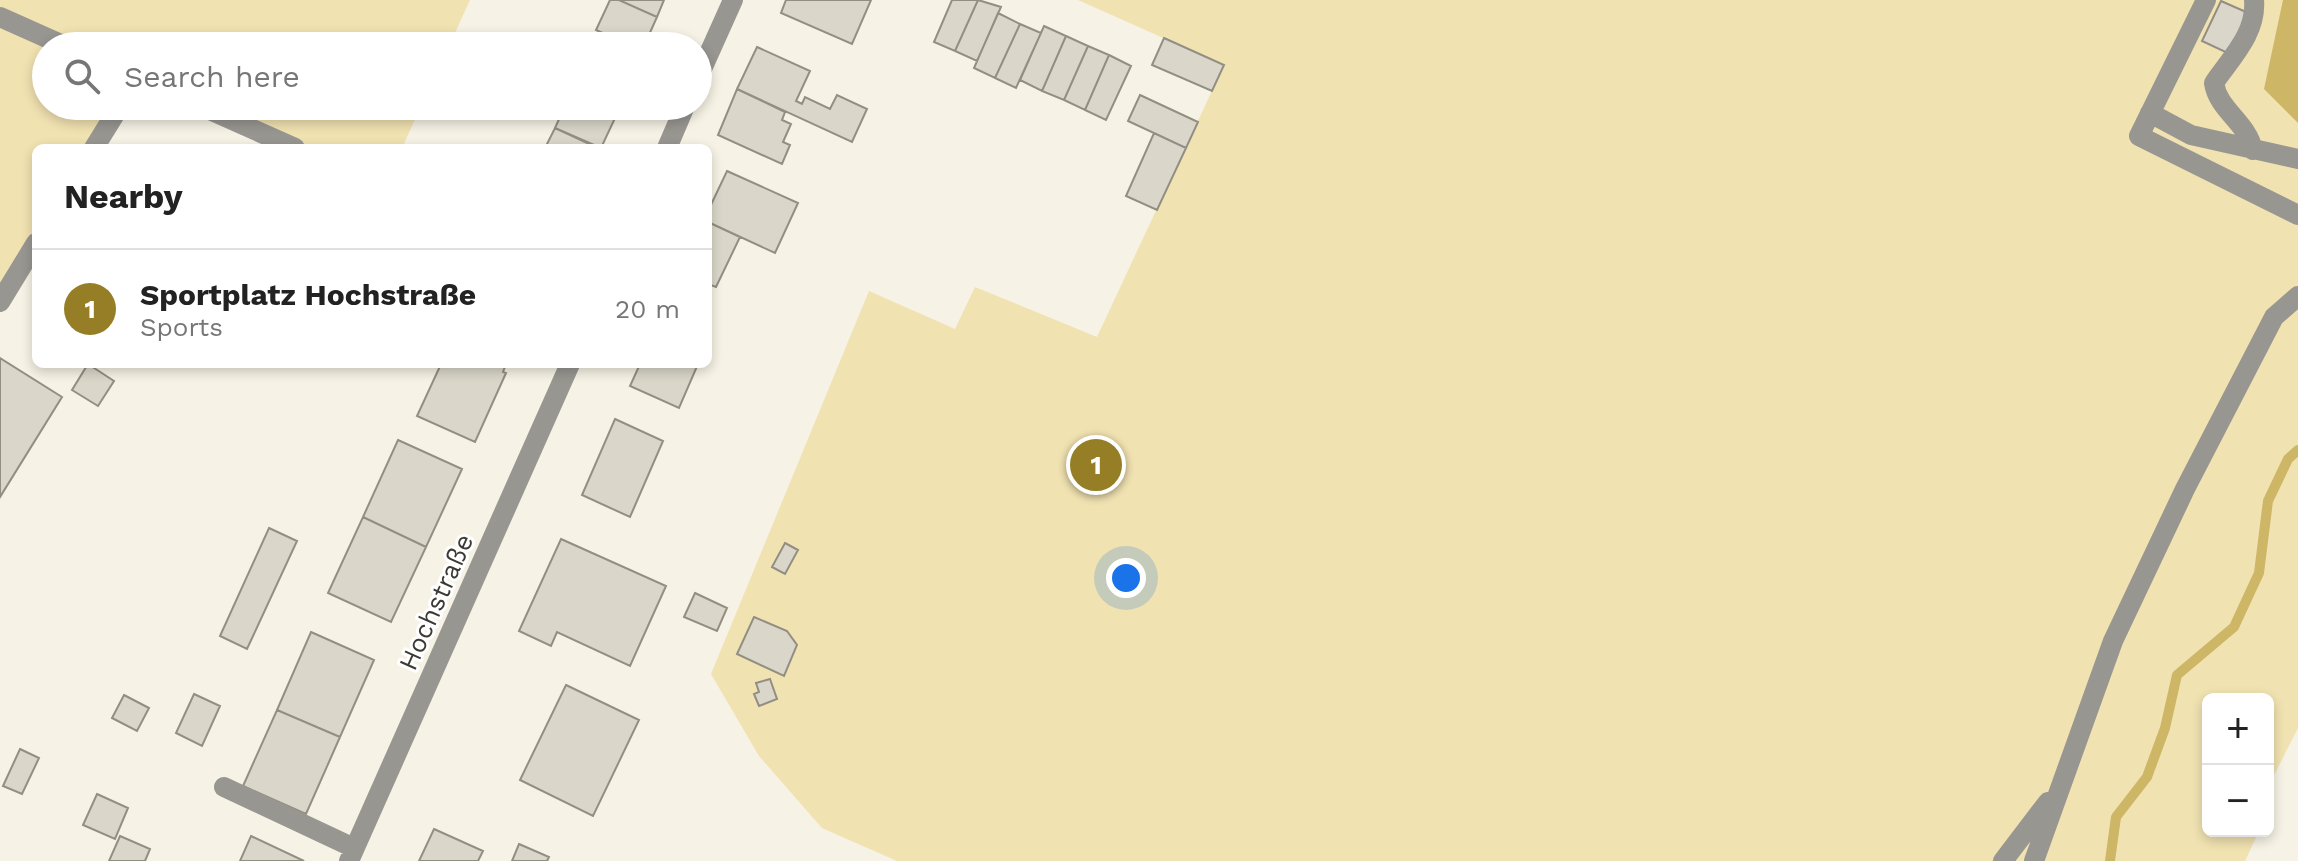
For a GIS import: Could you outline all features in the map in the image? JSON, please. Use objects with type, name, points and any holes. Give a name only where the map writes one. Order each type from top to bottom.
[{"type":"street","points":[[712,47],[733,0]]},
{"type":"street","points":[[2206,0],[2139,136],[2298,215]]},
{"type":"street","points":[[2253,150],[2250,137],[2216,96],[2214,83],[2234,60],[2255,14],[2254,0]]},
{"type":"street","points":[[0,17],[34,32]]},
{"type":"street","points":[[2150,113],[2191,135],[2298,159]]},
{"type":"street","points":[[96,144],[111,120]]},
{"type":"street","points":[[232,120],[286,144]]},
{"type":"street","points":[[669,144],[679,120]]},
{"type":"street","points":[[1,297],[32,249]]},
{"type":"street","points":[[2034,861],[2113,641],[2185,489],[2274,317],[2298,296]]},
{"type":"street","name":"Hochstraße","points":[[352,855],[568,368]]},
{"type":"street","points":[[224,787],[352,855]]},
{"type":"street","points":[[2003,861],[2058,790]]},
{"type":"shaded area","points":[[0,0],[470,0],[455,32],[32,32],[32,120],[111,120],[96,144],[32,144],[32,249],[0,296]]},
{"type":"shaded area","points":[[1078,0],[2298,0],[2298,728],[2274,775],[2274,693],[2202,693],[2202,837],[2256,837],[2245,861],[897,861],[822,828],[759,756],[711,674],[869,291],[955,329],[975,287],[1097,337],[1224,65]]},
{"type":"shaded area","points":[[2283,0],[2298,0],[2298,123],[2264,89]]},
{"type":"shaded area","points":[[232,120],[415,120],[404,144],[286,144]]},
{"type":"building","points":[[610,0],[619,0],[657,17],[650,32],[596,30]]},
{"type":"building","points":[[619,0],[664,0],[657,17]]},
{"type":"building","points":[[786,0],[871,0],[852,44],[781,13]]},
{"type":"building","points":[[952,0],[978,0],[955,51],[934,42]]},
{"type":"building","points":[[978,0],[1001,7],[977,61],[955,51]]},
{"type":"building","points":[[2221,1],[2253,15],[2234,56],[2202,41]]},
{"type":"building","points":[[998,13],[1020,24],[995,78],[974,68]]},
{"type":"building","points":[[1020,24],[1041,33],[1016,88],[995,78]]},
{"type":"building","points":[[1044,26],[1066,36],[1042,91],[1020,80]]},
{"type":"building","points":[[1066,36],[1088,46],[1064,100],[1042,91]]},
{"type":"building","points":[[1164,38],[1224,65],[1212,91],[1152,65]]},
{"type":"building","points":[[1088,46],[1109,55],[1085,110],[1064,100]]},
{"type":"building","points":[[757,47],[810,71],[796,101],[802,104],[805,97],[830,109],[837,95],[867,109],[852,142],[737,89]]},
{"type":"building","points":[[1109,55],[1131,66],[1106,120],[1085,110]]},
{"type":"building","points":[[737,89],[785,112],[782,120],[791,124],[783,142],[790,145],[782,164],[718,135]]},
{"type":"building","points":[[1140,95],[1198,122],[1186,148],[1128,121]]},
{"type":"building","points":[[559,120],[614,120],[603,144],[592,144],[555,128]]},
{"type":"building","points":[[555,128],[589,144],[547,144]]},
{"type":"building","points":[[1154,133],[1186,148],[1157,210],[1126,196]]},
{"type":"building","points":[[727,171],[798,203],[775,253],[712,224],[712,203]]},
{"type":"building","points":[[712,224],[740,237],[716,287],[712,286]]},
{"type":"building","points":[[0,358],[62,397],[0,497]]},
{"type":"building","points":[[86,368],[94,368],[114,381],[98,406],[72,390]]},
{"type":"building","points":[[439,368],[504,368],[503,372],[506,373],[475,442],[417,416]]},
{"type":"building","points":[[638,368],[696,368],[679,408],[630,386]]},
{"type":"building","points":[[615,419],[663,441],[630,517],[582,495]]},
{"type":"building","points":[[398,440],[462,469],[426,547],[363,517]]},
{"type":"building","points":[[363,517],[426,547],[391,622],[328,593]]},
{"type":"building","points":[[269,528],[297,541],[247,649],[220,636]]},
{"type":"building","points":[[561,539],[666,586],[630,666],[557,632],[551,646],[519,631]]},
{"type":"building","points":[[785,543],[798,550],[785,574],[772,567]]},
{"type":"building","points":[[695,593],[727,608],[717,631],[684,617]]},
{"type":"building","points":[[754,617],[787,631],[797,645],[784,676],[737,654]]},
{"type":"building","points":[[311,632],[374,660],[340,737],[277,710]]},
{"type":"building","points":[[770,679],[777,699],[759,706],[754,694],[759,692],[756,683]]},
{"type":"building","points":[[566,685],[639,720],[593,816],[520,780]]},
{"type":"building","points":[[194,694],[220,706],[202,746],[176,733]]},
{"type":"building","points":[[124,695],[149,708],[137,731],[112,718]]},
{"type":"building","points":[[277,710],[340,737],[306,814],[243,786]]},
{"type":"building","points":[[20,749],[39,758],[22,794],[3,786]]},
{"type":"building","points":[[97,794],[128,808],[115,839],[83,825]]},
{"type":"building","points":[[434,829],[483,851],[478,861],[419,861]]},
{"type":"building","points":[[120,836],[150,849],[145,861],[109,861]]},
{"type":"building","points":[[251,836],[304,861],[240,861]]},
{"type":"building","points":[[519,844],[549,857],[547,861],[512,861]]},
{"type":"waterway","points":[[2110,861],[2116,817],[2147,777],[2165,728],[2177,675],[2234,627],[2259,573],[2268,501],[2288,459],[2298,450]]},
{"type":"place","name":"Sportplatz Hochstraße","points":[[1096,465]]}]
